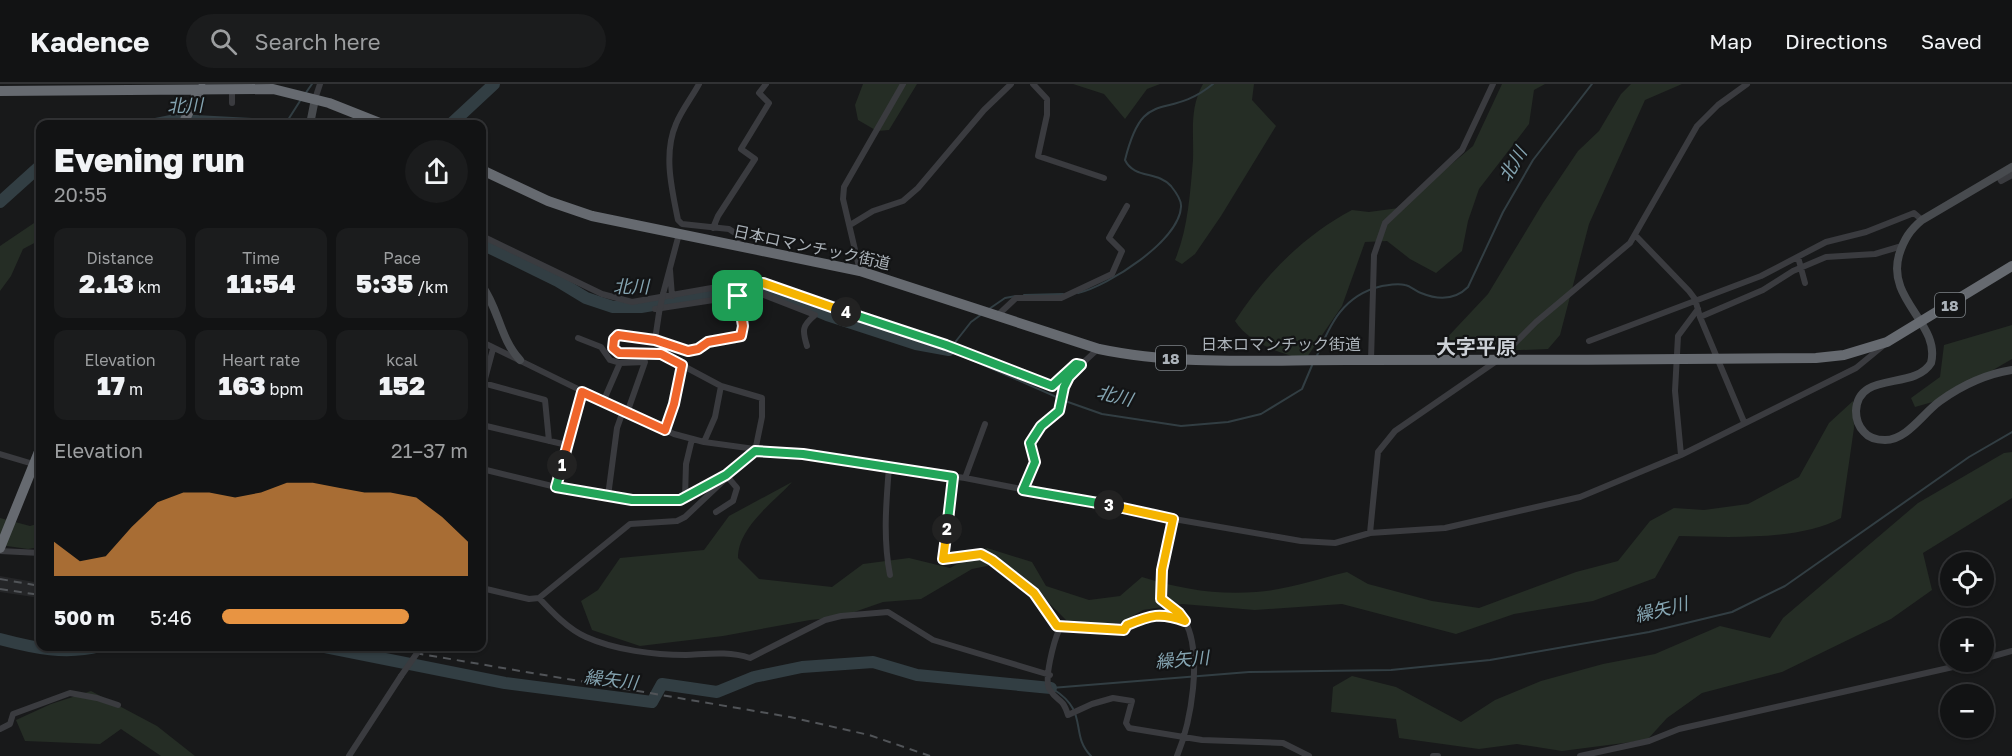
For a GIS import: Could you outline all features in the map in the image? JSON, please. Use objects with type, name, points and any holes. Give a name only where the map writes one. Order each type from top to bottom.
[{"type":"highway","points":[[0,90],[54,86],[273,88],[315,99],[371,120]]},
{"type":"highway","points":[[191,120],[203,86]]},
{"type":"highway","points":[[186,120],[194,109]]},
{"type":"highway","name":"日本ロマンチック街道","points":[[486,172],[571,210],[860,270],[999,314],[1099,349],[1132,356],[1371,360],[1816,358],[1853,352],[1887,342],[1921,324],[2012,266]]},
{"type":"highway","points":[[0,549],[36,467]]},
{"type":"street","points":[[310,120],[320,84]]},
{"type":"street","points":[[699,84],[676,123],[670,144],[673,195],[678,220],[682,224],[729,229],[738,235],[737,246]]},
{"type":"street","points":[[713,228],[718,216],[755,159],[741,149],[769,103],[759,93],[766,84]]},
{"type":"street","points":[[860,270],[843,199],[844,188],[903,84]]},
{"type":"street","points":[[850,225],[873,211],[903,201],[918,188],[984,110],[1011,84]]},
{"type":"street","points":[[1033,84],[1047,99],[1047,115],[1038,156],[1104,177]]},
{"type":"street","points":[[1371,360],[1374,255],[1378,237],[1385,223],[1462,150],[1493,84]]},
{"type":"street","points":[[1370,533],[1378,452],[1386,440],[1395,431],[1498,360],[1515,341],[1636,236],[1667,176],[1697,126],[1718,105],[1748,84]]},
{"type":"street","points":[[232,87],[232,103]]},
{"type":"street","points":[[2012,167],[1999,177],[1922,220],[1910,230],[1902,246],[1897,277],[1903,295],[1921,324],[1932,348],[1931,363],[1917,377],[1878,383],[1862,395],[1857,406],[1857,418],[1861,429],[1869,436],[1883,440],[1895,439],[1938,402],[1957,390],[1981,379],[2012,370]]},
{"type":"street","points":[[1999,177],[2001,181],[2012,175]]},
{"type":"street","points":[[999,314],[1016,298],[1061,298],[1112,274],[1122,251],[1109,238],[1127,206]]},
{"type":"street","points":[[1589,341],[1666,313],[1695,299],[1761,276],[1827,242],[1866,232],[1914,213],[1922,220]]},
{"type":"street","points":[[655,340],[657,311],[679,234]]},
{"type":"street","points":[[1636,236],[1695,299],[1700,317],[1744,422]]},
{"type":"street","points":[[486,238],[611,297],[632,303],[735,284],[763,283],[946,345],[1052,386],[1076,364],[1081,365]]},
{"type":"street","points":[[1827,242],[1830,256]]},
{"type":"street","points":[[1700,317],[1830,256],[1875,254],[1902,246]]},
{"type":"street","points":[[1798,257],[1806,283]]},
{"type":"street","points":[[669,269],[672,275],[672,296]]},
{"type":"street","points":[[1761,276],[1765,288]]},
{"type":"street","points":[[539,598],[630,524],[677,521],[685,517],[726,475],[755,451],[762,417],[762,398],[721,386],[661,354],[619,353],[613,348],[614,339],[618,335],[655,340],[688,351],[698,349],[708,342],[741,336],[743,326],[735,284]]},
{"type":"street","points":[[486,293],[510,349],[520,360]]},
{"type":"street","points":[[657,311],[759,293],[814,315],[805,323],[802,331],[807,346]]},
{"type":"street","points":[[1681,455],[1677,429],[1678,336],[1698,309]]},
{"type":"street","points":[[578,338],[601,347],[610,360],[620,363],[645,362],[617,428],[608,496]]},
{"type":"street","points":[[486,344],[665,430],[704,442],[755,451],[803,454],[965,478],[1173,519],[1301,541],[1335,543],[1370,533],[1445,528],[1580,497],[1681,455],[1856,368],[1887,342]]},
{"type":"street","points":[[486,374],[494,349]]},
{"type":"street","points":[[1023,490],[1035,462],[1030,443],[1041,426],[1059,411],[1059,402],[1069,377],[1099,349]]},
{"type":"street","points":[[603,402],[620,363]]},
{"type":"street","points":[[665,430],[674,404],[682,365]]},
{"type":"street","points":[[704,442],[715,417],[721,386]]},
{"type":"street","points":[[486,388],[545,400],[549,441]]},
{"type":"street","points":[[556,487],[582,392]]},
{"type":"street","points":[[965,478],[985,424]]},
{"type":"street","points":[[486,426],[567,446]]},
{"type":"street","points":[[685,497],[686,464],[692,438]]},
{"type":"street","points":[[0,454],[36,465]]},
{"type":"street","points":[[889,467],[885,512],[885,552],[890,576]]},
{"type":"street","points":[[486,470],[556,487],[632,500],[680,500],[726,475]]},
{"type":"street","points":[[716,512],[733,501],[737,489],[726,475]]},
{"type":"street","points":[[953,477],[943,559],[981,554],[1034,593],[1059,630],[1054,642],[1047,683],[1050,691],[1064,701],[1068,716],[1092,704],[1113,698],[1132,701],[1126,723],[1129,728],[1185,735],[1202,740],[1283,743],[1309,756]]},
{"type":"street","points":[[1173,519],[1162,570],[1161,599],[1179,613],[1185,621],[1194,646],[1185,735],[1177,756]]},
{"type":"street","points":[[0,549],[36,553]]},
{"type":"street","points":[[486,589],[539,598],[578,632],[613,645],[658,653],[730,652],[750,658],[825,620],[841,616],[888,612],[933,640],[1050,675]]},
{"type":"street","points":[[1057,626],[1124,630],[1127,625],[1146,617],[1164,614],[1185,621]]},
{"type":"street","points":[[349,756],[418,651]]},
{"type":"street","points":[[1994,656],[2012,651]]},
{"type":"street","points":[[1580,756],[1649,741],[1679,729],[1940,670]]},
{"type":"street","points":[[0,729],[10,724],[13,714],[70,693],[118,705]]},
{"type":"street","points":[[1432,756],[1438,756]]},
{"type":"shaded area","points":[[863,84],[917,84],[889,130],[877,131],[858,120],[855,105]]},
{"type":"shaded area","points":[[1073,84],[1160,84],[1147,89],[1125,119],[1104,94]]},
{"type":"shaded area","points":[[1203,84],[1254,84],[1252,100],[1276,126],[1221,216],[1195,254],[1182,264],[1175,260],[1188,211],[1193,160],[1194,112]]},
{"type":"shaded area","points":[[1502,84],[1545,84],[1534,90],[1529,124],[1479,189],[1468,221],[1462,251],[1436,273],[1410,259],[1387,241],[1365,242],[1342,306],[1305,360],[1257,342],[1242,329],[1235,321],[1259,288],[1301,244],[1352,210],[1369,212],[1399,208],[1473,146]]},
{"type":"shaded area","points":[[1631,84],[1682,84],[1645,100],[1589,224],[1560,335],[1548,349],[1472,352],[1442,343],[1488,294],[1543,203],[1578,151],[1599,131],[1621,94]]},
{"type":"shaded area","points":[[36,222],[36,242],[23,249],[11,276],[0,291],[0,246]]},
{"type":"shaded area","points":[[2012,325],[2012,359],[1943,399],[1915,407],[1911,398],[1940,377],[1944,345]]},
{"type":"shaded area","points":[[1853,401],[1854,428],[1841,518],[1805,531],[1784,534],[1740,537],[1679,536],[1655,578],[1593,601],[1514,614],[1456,634],[1342,604],[1255,610],[1182,604],[1143,610],[1120,623],[1070,624],[1027,581],[997,564],[972,569],[921,599],[883,602],[840,617],[810,620],[723,636],[640,646],[592,630],[581,601],[598,590],[620,558],[704,550],[729,516],[792,482],[750,526],[740,547],[738,558],[759,579],[832,587],[863,564],[909,558],[950,568],[987,548],[1032,562],[1046,586],[1089,600],[1120,596],[1142,577],[1198,590],[1241,593],[1279,589],[1347,572],[1368,584],[1432,601],[1479,608],[1576,572],[1618,561],[1650,521],[1674,508],[1704,510],[1748,504],[1799,477],[1829,423]]},
{"type":"shaded area","points":[[2012,452],[2012,498],[1923,553],[1932,590],[1891,619],[1782,672],[1702,693],[1667,718],[1647,740],[1562,751],[1517,744],[1479,749],[1399,738],[1396,719],[1331,712],[1333,687],[1352,676],[1396,687],[1461,722],[1495,700],[1541,681],[1603,664],[1655,654],[1720,626],[1770,638],[1783,618],[1918,503],[2004,453]]},
{"type":"shaded area","points":[[0,518],[30,526],[36,524],[36,548],[28,549],[0,545]]},
{"type":"shaded area","points":[[0,576],[36,582],[36,597],[0,592]]},
{"type":"shaded area","points":[[91,691],[157,726],[195,756],[161,756],[121,729],[100,744],[25,741],[16,720],[51,704]]},
{"type":"waterway","points":[[305,94],[312,84]]},
{"type":"waterway","points":[[455,120],[494,84]]},
{"type":"waterway","points":[[1078,293],[1091,289],[1123,272],[1168,234],[1177,220],[1181,207],[1178,196],[1166,181],[1134,170],[1125,160],[1132,137],[1140,122],[1149,113],[1158,108],[1182,102],[1213,84]]},
{"type":"waterway","name":"北川","points":[[1316,358],[1340,313],[1357,296],[1369,290],[1402,284],[1427,295],[1446,298],[1468,287],[1503,212],[1533,160],[1592,84]]},
{"type":"waterway","points":[[288,120],[300,101]]},
{"type":"waterway","name":"北川","points":[[0,202],[36,170]]},
{"type":"waterway","name":"北川","points":[[486,246],[558,281],[586,298],[613,307],[641,307],[751,288],[773,292],[827,315],[916,344],[949,350]]},
{"type":"waterway","points":[[1024,295],[1063,294]]},
{"type":"waterway","points":[[989,309],[1005,298],[1016,296]]},
{"type":"waterway","name":"北川","points":[[982,314],[971,322],[949,350],[1068,402],[1102,414],[1181,426],[1228,422],[1261,414],[1302,389],[1313,363]]},
{"type":"waterway","name":"繰矢川","points":[[1051,688],[1249,672],[1391,670],[1490,660],[1649,632],[1732,612],[1785,586],[1969,457],[2012,432]]},
{"type":"waterway","name":"繰矢川","points":[[0,639],[36,647]]},
{"type":"waterway","name":"繰矢川","points":[[345,651],[505,683],[652,702],[662,684],[717,692],[754,677],[802,667],[873,662],[917,675],[1051,688]]},
{"type":"waterway","points":[[1053,689],[1071,706],[1081,739],[1091,756]]},
{"type":"railway","points":[[0,579],[36,585]]},
{"type":"railway","points":[[0,589],[36,594]]},
{"type":"railway","points":[[403,651],[790,717],[869,735],[930,756]]},
{"type":"district","name":"大字平原","points":[[1476,346]]},
{"type":"route","points":[[763,283],[946,345],[1052,386],[1076,364],[1081,365],[1069,377],[1064,387],[1059,402],[1059,411],[1041,426],[1030,443],[1035,462],[1023,490],[1173,519],[1162,570],[1160,593],[1161,599],[1179,613],[1185,621],[1164,614],[1146,617],[1127,625],[1124,630],[1057,626],[1034,593],[992,560],[981,554],[943,559],[953,477],[803,454],[755,451],[726,475],[680,500],[632,500],[556,487],[582,392],[665,430],[674,404],[682,365],[661,354],[619,353],[613,348],[614,339],[618,335],[640,337],[688,351],[698,349],[708,342],[741,336],[743,326],[738,296],[735,284],[763,283]]}]
